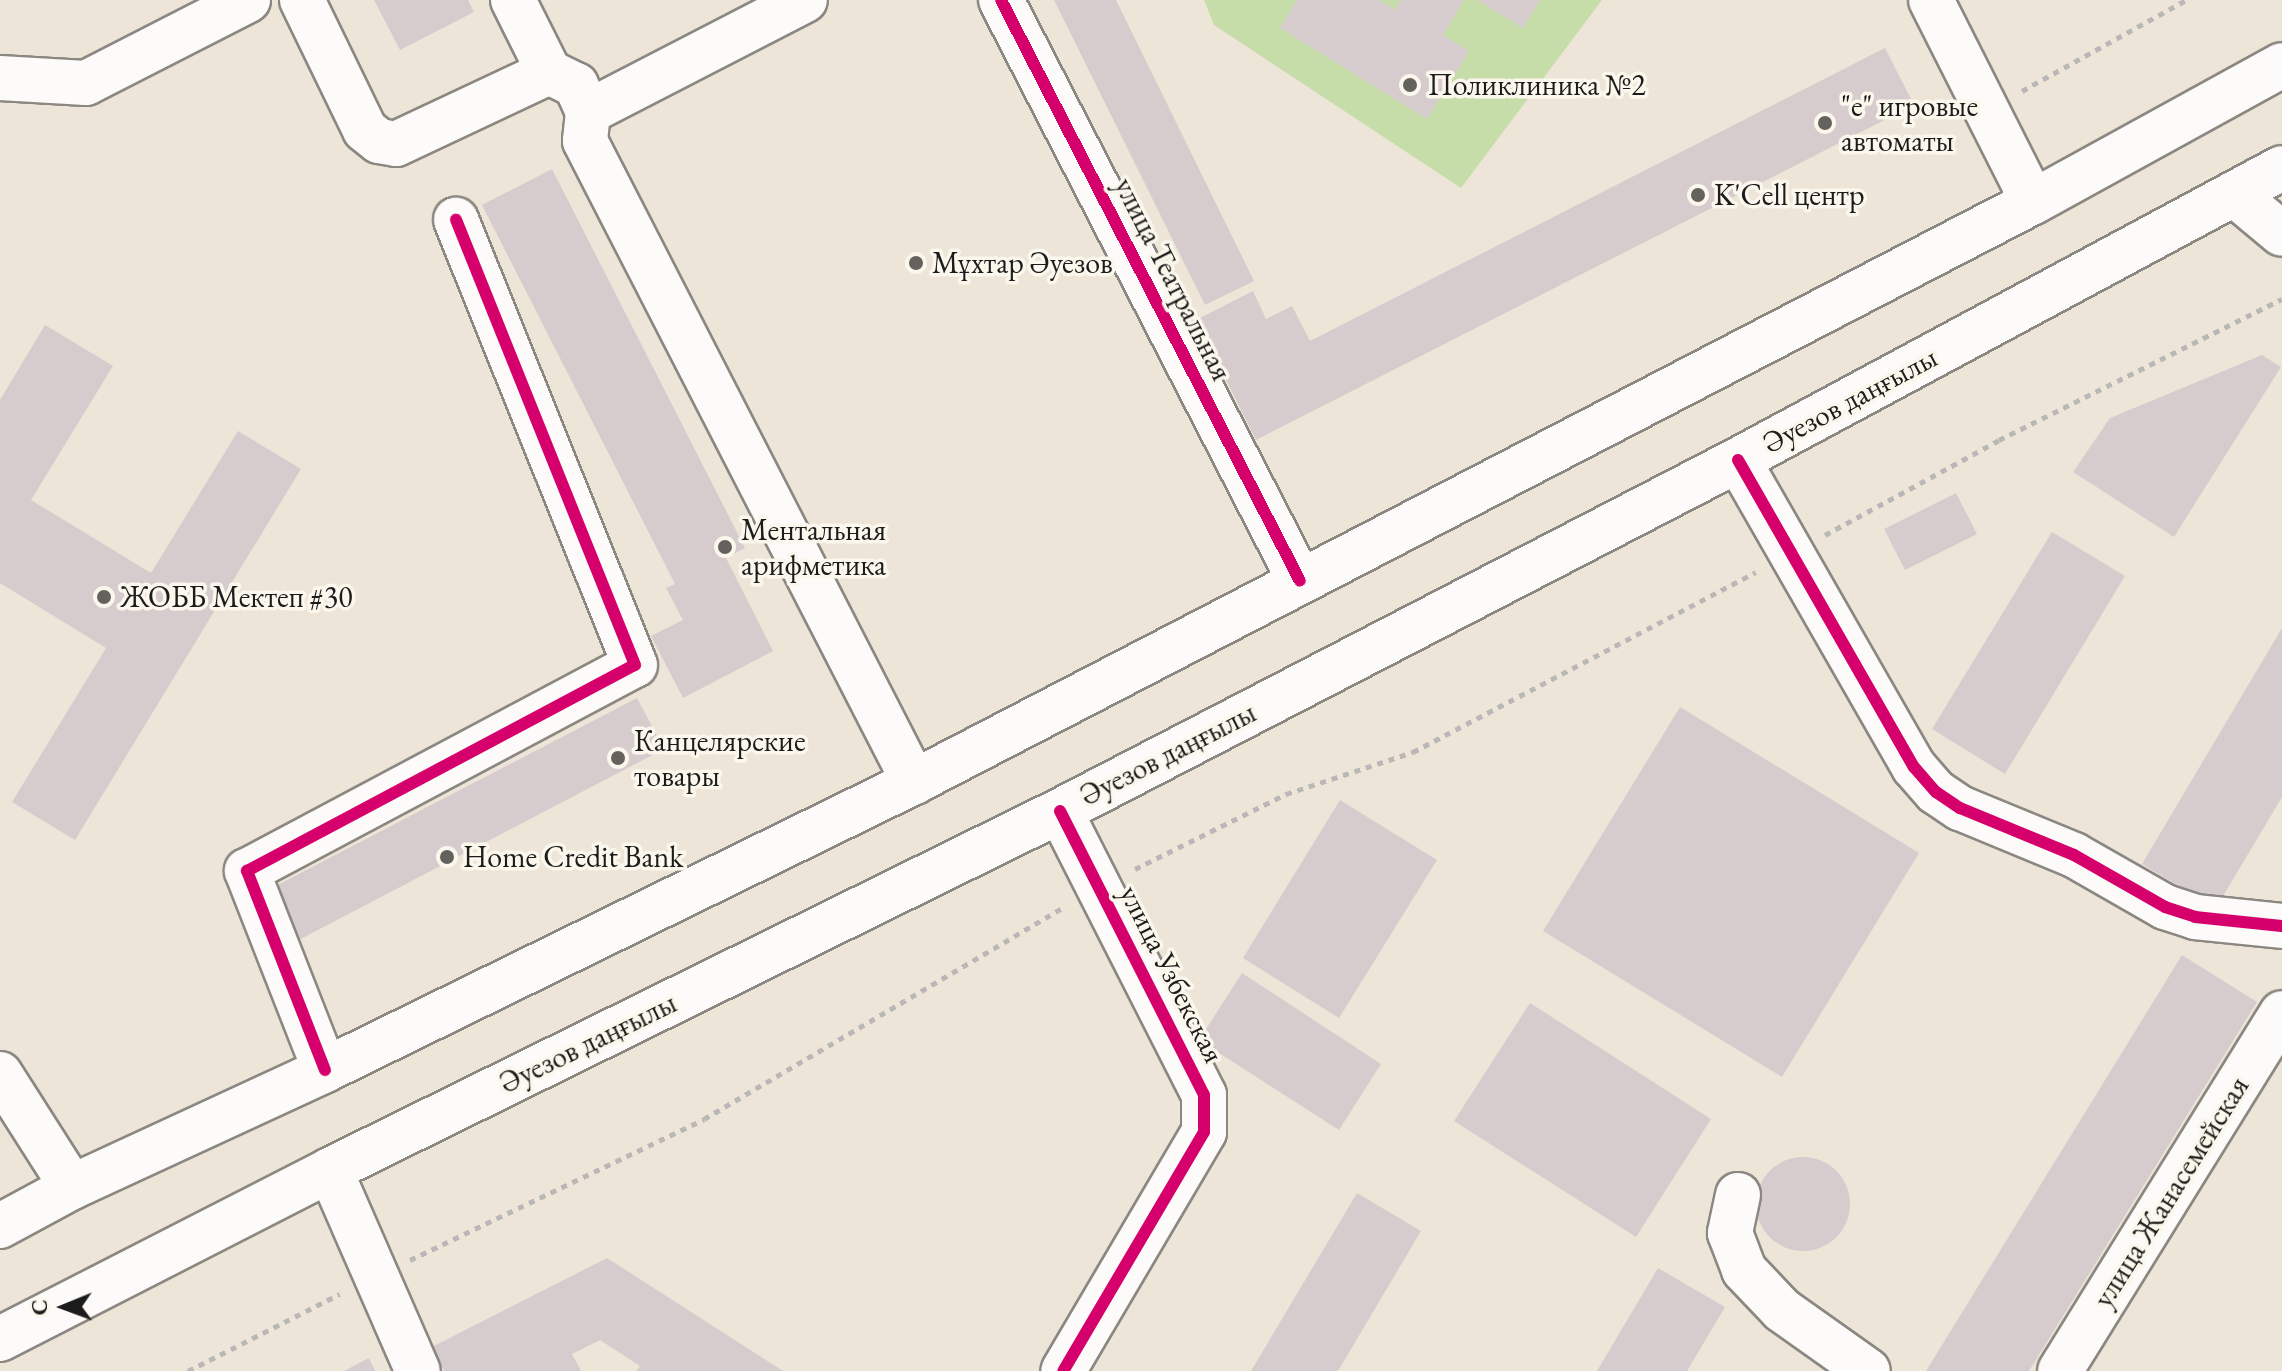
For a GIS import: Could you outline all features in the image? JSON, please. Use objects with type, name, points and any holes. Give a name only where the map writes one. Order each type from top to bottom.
[{"type":"main road","points":[[0,78],[86,83],[248,0]]},
{"type":"main road","points":[[302,0],[365,130],[379,141],[396,144],[549,72]]},
{"type":"main road","points":[[513,0],[549,72],[576,85],[588,112],[585,141],[914,782]]},
{"type":"main road","points":[[588,112],[805,0]]},
{"type":"main road","name":"улица Театральная","points":[[1001,0],[1300,581]]},
{"type":"main road","points":[[1931,0],[2033,202]]},
{"type":"main road","points":[[0,1226],[72,1187],[325,1070],[914,782],[2033,202],[2282,65]]},
{"type":"main road","name":"Әуезов даңғылы","points":[[0,1339],[330,1170],[1060,811],[1738,460],[2282,168]]},
{"type":"main road","points":[[2234,194],[2282,234]]},
{"type":"main road","points":[[325,1070],[247,871],[635,665],[456,220]]},
{"type":"main road","points":[[1738,460],[1914,767],[1936,792],[1960,808],[2074,855],[2165,907],[2195,917],[2282,926]]},
{"type":"main road","name":"улица Узбекская","points":[[1060,811],[1204,1095],[1204,1132],[1063,1371]]},
{"type":"main road","name":"улица Жанасемейская","points":[[2060,1371],[2282,1013]]},
{"type":"main road","points":[[0,1074],[72,1187]]},
{"type":"main road","points":[[330,1170],[418,1371]]},
{"type":"main road","points":[[1738,1195],[1730,1233],[1744,1270],[1782,1310],[1868,1371]]},
{"type":"path","points":[[1987,111],[2186,0]]},
{"type":"path","points":[[188,1371],[376,1276],[704,1119],[1098,887],[1286,794],[1413,752],[1792,553],[1999,440],[2282,299]]},
{"type":"green space","points":[[1204,0],[1602,0],[1461,188],[1214,25]]},
{"type":"building","points":[[374,0],[468,0],[474,12],[400,50]]},
{"type":"building","points":[[1054,0],[1116,0],[1254,281],[1205,305]]},
{"type":"building","name":"Поликлиника №2","points":[[1297,0],[1379,0],[1395,10],[1401,0],[1464,0],[1443,35],[1469,51],[1427,119],[1280,28]]},
{"type":"building","name":"Поликлиника №2","points":[[1477,0],[1540,0],[1523,28]]},
{"type":"building","points":[[1885,48],[1914,105],[1256,440],[1196,320],[1253,291],[1266,319],[1292,306],[1310,341]]},
{"type":"building","points":[[552,169],[745,548],[726,558],[773,651],[683,698],[651,636],[683,620],[666,588],[675,584],[482,205]]},
{"type":"building","points":[[45,325],[113,366],[31,500],[151,573],[238,431],[301,469],[75,840],[12,802],[106,648],[0,583],[0,400]]},
{"type":"building","points":[[2262,355],[2281,367],[2174,537],[2073,472],[2110,418]]},
{"type":"building","points":[[1956,493],[1977,534],[1905,570],[1884,529]]},
{"type":"building","points":[[2052,532],[2125,576],[2005,774],[1932,729]]},
{"type":"building","points":[[2282,628],[2282,797],[2216,908],[2142,864]]},
{"type":"building","points":[[637,698],[664,749],[295,942],[268,890]]},
{"type":"building","points":[[1680,707],[1919,853],[1782,1077],[1543,931]]},
{"type":"building","points":[[1340,800],[1437,860],[1339,1018],[1243,958]]},
{"type":"building","points":[[2182,955],[2257,1002],[2029,1371],[1926,1371]]},
{"type":"building","points":[[1242,973],[1381,1064],[1339,1130],[1199,1040]]},
{"type":"building","points":[[1530,1003],[1711,1119],[1636,1237],[1454,1121]]},
{"type":"building","points":[[1803,1157],[1821,1161],[1836,1171],[1846,1186],[1850,1204],[1846,1222],[1836,1237],[1821,1247],[1803,1251],[1785,1247],[1770,1237],[1760,1222],[1756,1204],[1760,1186],[1770,1171],[1785,1161]]},
{"type":"building","points":[[1357,1193],[1421,1231],[1338,1371],[1251,1371]]},
{"type":"building","points":[[607,1258],[783,1371],[636,1371],[640,1366],[600,1340],[572,1354],[581,1371],[444,1371],[432,1347]]},
{"type":"building","points":[[1658,1268],[1725,1307],[1687,1371],[1597,1371]]},
{"type":"building","points":[[369,1358],[375,1371],[344,1371]]},
{"type":"cycle path","points":[[1001,0],[1300,581]]},
{"type":"cycle path","points":[[325,1070],[247,871],[635,665],[456,220]]},
{"type":"cycle path","points":[[1738,460],[1914,767],[1936,792],[1960,808],[2074,855],[2165,907],[2195,917],[2282,926]]},
{"type":"cycle path","points":[[1060,811],[1204,1095],[1204,1132],[1063,1371]]},
{"type":"place","name":"Поликлиника №2","points":[[1410,85]]},
{"type":"place","name":"\"е\" игровые автоматы","points":[[1825,123]]},
{"type":"place","name":"K'Cell центр","points":[[1698,195]]},
{"type":"place","name":"Мұхтар Әуезов","points":[[916,263]]},
{"type":"place","name":"Ментальная арифметика","points":[[725,547]]},
{"type":"place","name":"ЖОББ Мектеп #30","points":[[104,597]]},
{"type":"place","name":"Канцелярские товары","points":[[618,758]]},
{"type":"place","name":"Home Credit Bank","points":[[447,857]]}]
